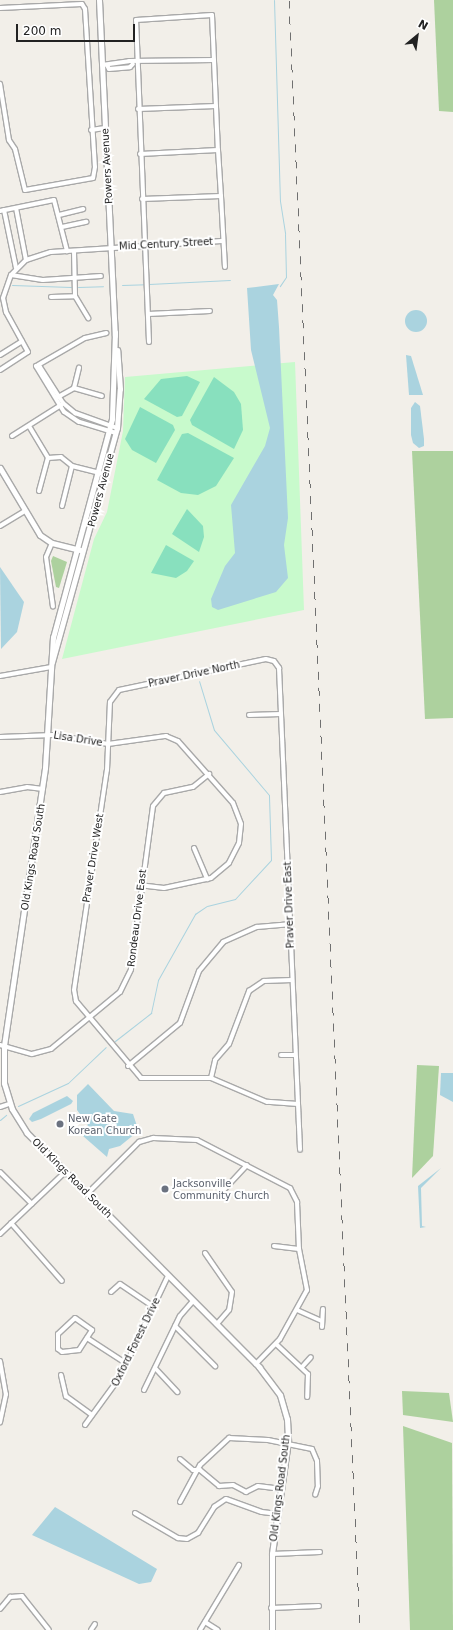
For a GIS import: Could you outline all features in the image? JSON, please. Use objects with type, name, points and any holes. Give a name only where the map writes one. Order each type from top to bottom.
[{"type":"street","name":"Powers Avenue","points":[[85,551],[116,430],[120,389],[115,332],[105,128],[105,65],[99,0]]},
{"type":"street","points":[[0,8],[82,4],[95,167],[93,178],[24,190],[15,150],[9,140],[0,84]]},
{"type":"street","points":[[149,342],[138,109],[134,64],[136,20],[212,15],[222,241],[225,266]]},
{"type":"street","points":[[105,65],[109,69],[130,67],[134,64],[214,60]]},
{"type":"street","points":[[138,109],[216,106]]},
{"type":"street","points":[[91,130],[105,128]]},
{"type":"street","points":[[140,154],[218,150]]},
{"type":"street","points":[[142,199],[221,196]]},
{"type":"street","points":[[16,268],[2,210],[54,200],[59,214],[67,251]]},
{"type":"street","points":[[0,370],[28,352],[6,312],[2,288],[16,268],[26,260],[16,208]]},
{"type":"street","points":[[59,214],[83,209]]},
{"type":"street","points":[[62,227],[86,222]]},
{"type":"street","name":"Mid Century Street","points":[[26,260],[67,251],[222,241]]},
{"type":"street","points":[[74,251],[75,296],[88,318]]},
{"type":"street","points":[[11,275],[44,280],[101,276]]},
{"type":"street","points":[[50,297],[75,296]]},
{"type":"street","points":[[148,314],[210,311]]},
{"type":"street","name":"Powers Avenue","points":[[79,550],[114,408],[115,332]]},
{"type":"street","points":[[106,333],[85,338],[38,365],[35,369],[59,406],[79,422],[116,430]]},
{"type":"street","points":[[0,355],[22,341]]},
{"type":"street","points":[[38,365],[64,403],[80,416],[109,429]]},
{"type":"street","points":[[74,388],[79,368]]},
{"type":"street","points":[[54,399],[74,388],[102,396]]},
{"type":"street","points":[[12,436],[64,403]]},
{"type":"street","points":[[29,426],[48,458],[39,491]]},
{"type":"street","points":[[48,458],[61,457],[72,466],[105,474]]},
{"type":"street","points":[[62,506],[72,466]]},
{"type":"street","points":[[0,468],[40,535],[52,543],[85,551]]},
{"type":"street","points":[[0,526],[26,511]]},
{"type":"street","points":[[52,543],[46,557],[53,607]]},
{"type":"street","name":"Old Kings Road South","points":[[79,550],[57,618],[51,667],[48,735],[43,789],[2,1045],[2,1084],[9,1104],[27,1133],[256,1364],[280,1395],[287,1419],[288,1443],[272,1554],[272,1630]]},
{"type":"street","name":"Old Kings Road South","points":[[51,667],[85,551]]},
{"type":"street","name":"Praver Drive North","points":[[114,693],[266,659],[274,661]]},
{"type":"street","name":"Praver Drive East","points":[[274,661],[279,668],[300,1150]]},
{"type":"street","points":[[0,676],[51,667]]},
{"type":"street","name":"Praver Drive West","points":[[114,693],[110,702],[108,744],[74,990],[76,1001],[128,1066],[143,1078],[211,1078]]},
{"type":"street","points":[[249,715],[280,714]]},
{"type":"street","name":"Lisa Drive","points":[[0,737],[48,735],[108,744],[170,737],[209,774],[233,803],[241,828],[232,858],[221,871],[207,879]]},
{"type":"street","name":"Rondeau Drive East","points":[[2,1045],[32,1054],[44,1052],[115,998],[129,977],[141,885],[155,801],[164,792],[192,787],[209,774]]},
{"type":"street","points":[[0,792],[27,787],[43,789]]},
{"type":"street","points":[[141,885],[164,888],[207,879],[194,848]]},
{"type":"street","points":[[128,1066],[180,1023],[199,971],[223,942],[257,927],[290,924]]},
{"type":"street","points":[[292,980],[264,981],[249,990],[229,1044],[215,1060],[211,1078],[267,1102],[298,1104]]},
{"type":"street","points":[[281,1055],[296,1055]]},
{"type":"street","points":[[0,1107],[9,1104]]},
{"type":"street","points":[[87,1194],[134,1146],[149,1138],[197,1140],[287,1186],[297,1202],[299,1249],[307,1290],[298,1310],[276,1344],[256,1364]]},
{"type":"street","points":[[222,1193],[247,1165]]},
{"type":"street","points":[[0,1172],[32,1204]]},
{"type":"street","points":[[0,1234],[65,1172]]},
{"type":"street","points":[[12,1223],[62,1281]]},
{"type":"street","points":[[274,1246],[299,1249]]},
{"type":"street","points":[[205,1253],[232,1292],[229,1310],[217,1324]]},
{"type":"street","name":"Oxford Forest Drive","points":[[85,1425],[127,1364],[168,1276]]},
{"type":"street","points":[[111,1292],[120,1284],[154,1307]]},
{"type":"street","points":[[144,1390],[175,1326],[193,1301]]},
{"type":"street","points":[[322,1327],[323,1309]]},
{"type":"street","points":[[298,1310],[322,1321]]},
{"type":"street","points":[[77,1318],[92,1330],[87,1338],[81,1347],[73,1352],[58,1349],[60,1330],[77,1318]]},
{"type":"street","points":[[175,1326],[215,1366]]},
{"type":"street","points":[[87,1338],[127,1364]]},
{"type":"street","points":[[276,1344],[308,1374],[307,1397]]},
{"type":"street","points":[[302,1367],[311,1357]]},
{"type":"street","points":[[0,1361],[6,1394],[0,1422]]},
{"type":"street","points":[[155,1368],[176,1392]]},
{"type":"street","points":[[61,1375],[66,1396],[92,1415]]},
{"type":"street","points":[[180,1502],[200,1470],[224,1440],[288,1443],[308,1447],[315,1453],[318,1486],[315,1495]]},
{"type":"street","points":[[180,1460],[193,1470],[200,1470],[219,1486],[233,1485],[246,1492],[258,1486],[282,1489]]},
{"type":"street","points":[[134,1513],[178,1538],[186,1539],[198,1533],[216,1504],[226,1498],[262,1512],[278,1514]]},
{"type":"street","points":[[272,1554],[320,1552]]},
{"type":"street","points":[[200,1630],[239,1566]]},
{"type":"street","points":[[0,1609],[10,1597],[18,1595],[29,1600],[50,1630]]},
{"type":"street","points":[[271,1608],[319,1606]]},
{"type":"street","points":[[205,1622],[218,1630]]},
{"type":"street","points":[[91,1630],[95,1624]]},
{"type":"green space","points":[[434,0],[453,0],[453,112],[439,111]]},
{"type":"green space","points":[[295,362],[304,610],[62,659],[94,539],[107,512],[123,431],[125,377]]},
{"type":"green space","points":[[187,376],[200,382],[182,416],[177,417],[144,399],[161,379]]},
{"type":"green space","points":[[214,377],[234,392],[241,404],[243,430],[234,449],[192,425],[190,420]]},
{"type":"green space","points":[[140,407],[173,425],[175,430],[156,463],[132,450],[125,439]]},
{"type":"green space","points":[[188,433],[234,458],[216,486],[198,495],[181,493],[157,480],[182,434]]},
{"type":"green space","points":[[412,451],[453,451],[453,718],[425,719]]},
{"type":"green space","points":[[187,509],[203,526],[204,537],[199,552],[172,534]]},
{"type":"green space","points":[[166,545],[194,561],[187,571],[176,578],[151,573]]},
{"type":"green space","points":[[53,556],[67,562],[59,588],[56,587],[51,561]]},
{"type":"green space","points":[[417,1065],[439,1066],[433,1156],[412,1178]]},
{"type":"green space","points":[[402,1391],[449,1393],[453,1422],[403,1415]]},
{"type":"green space","points":[[403,1426],[452,1443],[453,1630],[410,1630]]},
{"type":"water","points":[[279,284],[273,295],[277,300],[279,327],[288,518],[284,545],[288,578],[276,592],[218,610],[212,607],[211,599],[225,566],[235,553],[231,505],[265,446],[270,428],[251,350],[247,288]]},
{"type":"water","points":[[412,310],[420,310],[427,317],[427,325],[420,332],[412,332],[405,325],[405,317]]},
{"type":"water","points":[[406,355],[411,356],[423,395],[409,395]]},
{"type":"water","points":[[415,402],[420,406],[424,439],[424,446],[419,448],[413,443],[411,435],[411,408]]},
{"type":"water","points":[[0,567],[24,602],[17,632],[1,649]]},
{"type":"water","points":[[441,1073],[453,1073],[453,1102],[440,1095]]},
{"type":"water","points":[[88,1084],[114,1111],[133,1114],[137,1126],[136,1133],[120,1146],[109,1149],[107,1157],[83,1136],[88,1125],[77,1110],[77,1095]]},
{"type":"water","points":[[67,1096],[73,1101],[71,1104],[41,1119],[32,1122],[29,1119],[33,1113]]},
{"type":"water","points":[[441,1168],[421,1188],[422,1226],[426,1227],[420,1228],[418,1186]]},
{"type":"water","points":[[55,1507],[157,1569],[151,1582],[139,1584],[32,1535]]},
{"type":"waterway","points":[[274,0],[280,201],[285,234],[286,277],[280,286]]},
{"type":"waterway","points":[[149,284],[230,280]]},
{"type":"waterway","points":[[122,285],[146,284]]},
{"type":"waterway","points":[[12,285],[71,287]]},
{"type":"waterway","points":[[78,287],[103,286]]},
{"type":"waterway","points":[[115,1041],[151,1013],[158,980],[195,914],[207,906],[235,899],[271,860],[269,795],[214,730],[199,681]]},
{"type":"waterway","points":[[18,1106],[68,1083],[106,1047]]},
{"type":"waterway","points":[[0,1120],[6,1115]]},
{"type":"railway","points":[[289,0],[360,1630]]},
{"type":"place","name":"New Gate Korean Church","points":[[60,1124]]},
{"type":"place","name":"Jacksonville Community Church","points":[[165,1189]]}]
